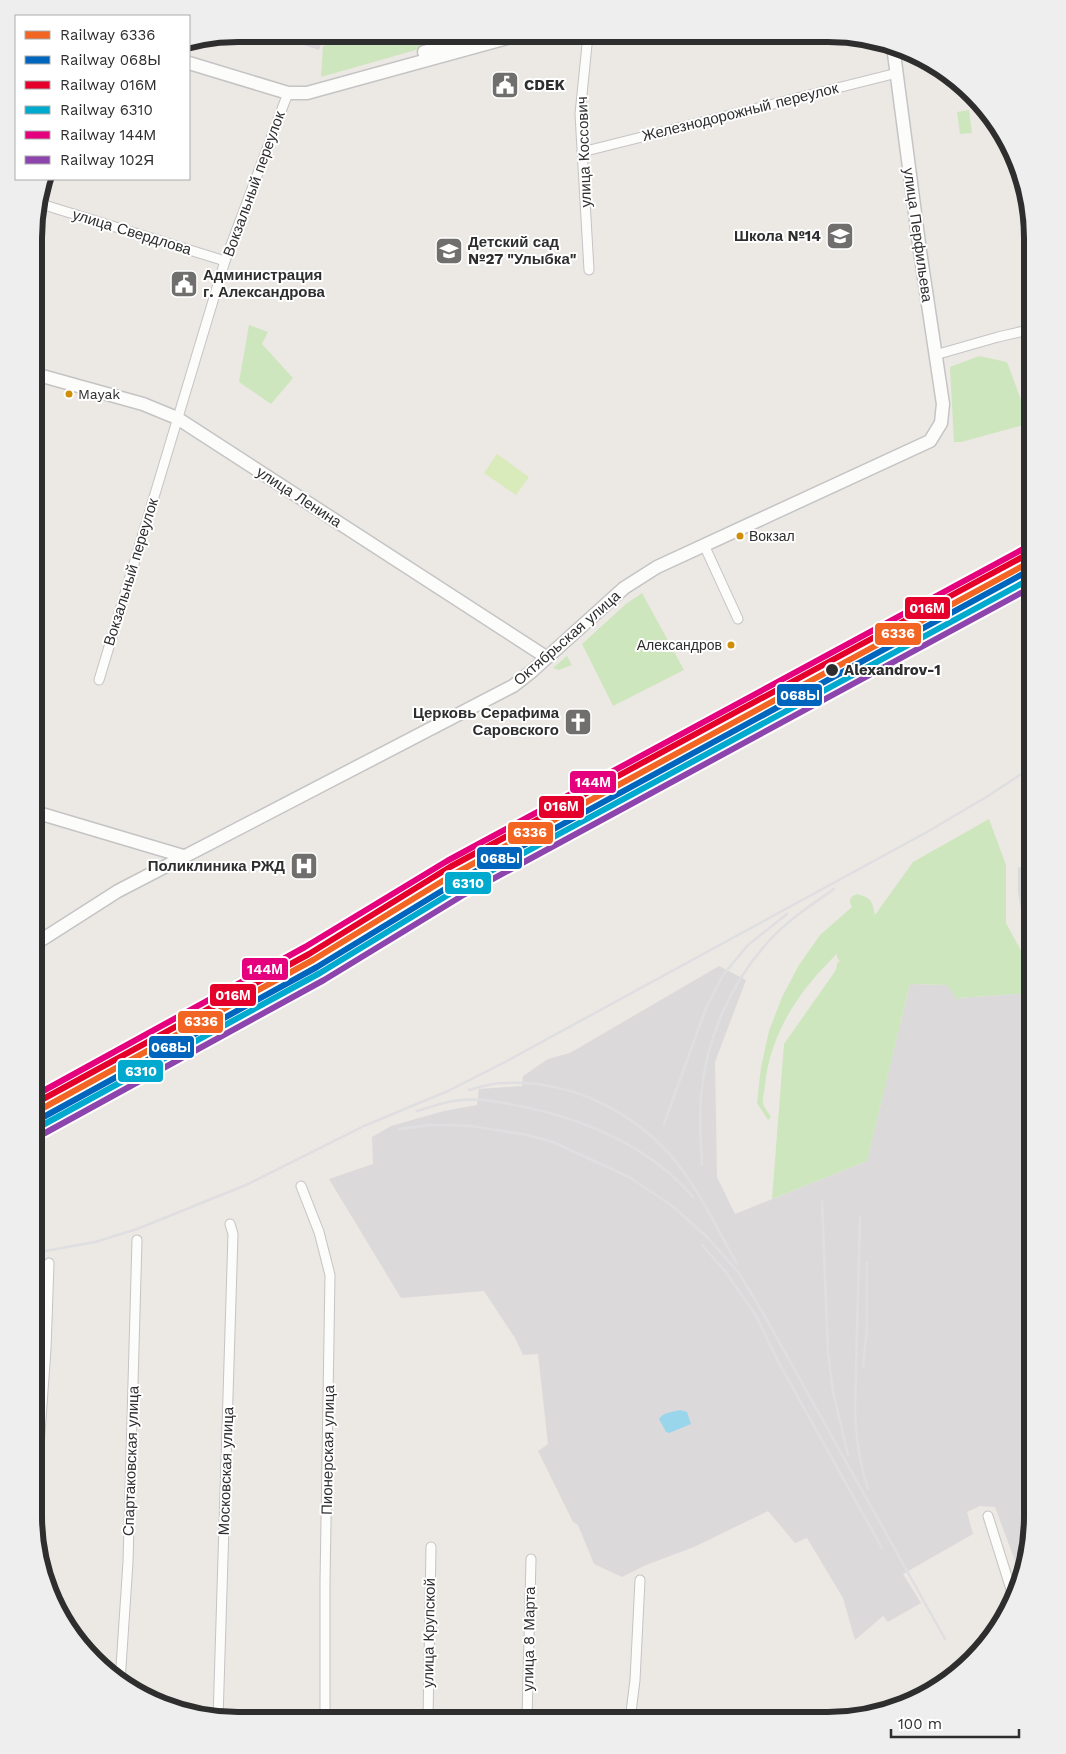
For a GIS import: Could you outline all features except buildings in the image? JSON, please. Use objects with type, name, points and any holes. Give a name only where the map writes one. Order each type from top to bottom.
[{"type":"main road","points":[[288,93],[306,85],[457,42]]},
{"type":"main road","points":[[190,63],[288,93],[307,93],[493,42]]},
{"type":"main road","name":"улица Перфильева","points":[[895,55],[920,251],[943,404],[941,423]]},
{"type":"main road","name":"улица Ленина","points":[[42,376],[143,404],[177,418],[546,657]]},
{"type":"main road","name":"Октябрьская улица","points":[[42,939],[118,891],[183,856],[513,686],[624,588],[657,567],[930,441],[941,423]]},
{"type":"main road","points":[[42,814],[183,856]]},
{"type":"street","name":"улица Коссович","points":[[587,42],[580,114],[589,270]]},
{"type":"street","name":"Железнодорожный переулок","points":[[582,152],[897,72]]},
{"type":"street","name":"Вокзальный переулок","points":[[98,680],[225,261],[288,93]]},
{"type":"street","name":"улица Свердлова","points":[[45,205],[225,261]]},
{"type":"street","points":[[935,355],[1024,330]]},
{"type":"street","points":[[704,545],[738,619]]},
{"type":"street","name":"Пионерская улица","points":[[301,1186],[320,1232],[330,1275],[325,1712]]},
{"type":"street","name":"Московская улица","points":[[218,1710],[233,1234],[230,1224]]},
{"type":"street","name":"Спартаковская улица","points":[[121,1672],[128,1562],[137,1240]]},
{"type":"street","points":[[42,1405],[49,1263]]},
{"type":"street","points":[[988,1516],[1010,1587]]},
{"type":"street","name":"улица Крупской","points":[[428,1712],[431,1547]]},
{"type":"street","name":"улица 8 Марта","points":[[527,1712],[531,1559]]},
{"type":"street","points":[[631,1712],[635,1680],[640,1580]]},
{"type":"shaded area","points":[[294,42],[321,42],[319,50]]},
{"type":"shaded area","points":[[1024,865],[1024,916],[1018,892],[1018,868]]},
{"type":"shaded area","points":[[719,966],[746,980],[715,1062],[717,1177],[735,1214],[867,1161],[910,984],[947,985],[958,1000],[959,998],[1024,993],[1024,1515],[1022,1541],[1017,1566],[995,1507],[980,1506],[967,1512],[973,1534],[903,1574],[921,1603],[888,1622],[883,1616],[855,1640],[843,1598],[807,1538],[795,1543],[768,1511],[694,1547],[646,1565],[622,1577],[594,1564],[578,1525],[573,1522],[538,1451],[548,1444],[538,1354],[523,1355],[515,1338],[484,1291],[401,1298],[329,1179],[373,1164],[372,1137],[391,1126],[444,1111],[477,1105],[479,1089],[522,1086],[523,1076],[548,1059],[570,1053]]},
{"type":"green space","points":[[337,42],[444,42],[321,77],[323,46]]},
{"type":"green space","points":[[969,110],[972,133],[960,134],[957,112]]},
{"type":"green space","points":[[249,325],[268,332],[262,344],[293,378],[271,404],[239,382]]},
{"type":"green space","points":[[979,356],[1007,362],[1024,408],[1024,422],[1020,426],[961,442],[954,442],[950,367]]},
{"type":"green space","points":[[497,454],[529,477],[516,495],[484,473]]},
{"type":"green space","points":[[642,593],[684,670],[613,706],[582,644],[626,604]]},
{"type":"green space","points":[[567,656],[572,665],[559,670],[553,668]]},
{"type":"green space","points":[[989,819],[1006,865],[1006,923],[1024,956],[1024,993],[959,998],[958,1001],[947,985],[910,984],[867,1161],[772,1199],[784,1044],[836,970],[837,963],[840,961],[837,958],[837,954],[811,982],[789,1013],[781,1029],[768,1065],[763,1096],[764,1105],[771,1117],[768,1120],[757,1103],[761,1067],[769,1031],[782,997],[799,965],[820,935],[852,907],[850,899],[857,894],[866,897],[872,903],[875,915],[913,862]]},
{"type":"water","points":[[680,1410],[687,1412],[691,1424],[669,1433],[666,1432],[659,1419],[666,1414]]},
{"type":"railway","points":[[42,1252],[95,1242],[137,1229],[246,1185],[364,1126],[448,1091],[505,1062],[927,832],[1024,772]]},
{"type":"railway","points":[[702,1165],[700,1113],[704,1075],[714,1033],[731,994],[754,958],[775,934],[834,889]]},
{"type":"railway","points":[[664,1124],[706,1008],[723,975],[748,945],[787,914]]},
{"type":"railway","points":[[469,1090],[490,1084],[503,1083],[528,1083],[552,1086],[599,1102],[621,1114],[660,1144],[677,1163],[701,1199],[737,1264]]},
{"type":"railway","points":[[417,1111],[439,1104],[461,1100],[477,1100],[525,1107],[572,1120],[595,1128],[638,1150],[676,1179],[693,1197]]},
{"type":"railway","points":[[399,1129],[430,1125],[471,1126],[527,1135],[553,1142],[629,1177],[671,1205],[707,1237],[739,1273],[763,1313],[945,1639]]},
{"type":"railway","points":[[822,1201],[828,1352],[833,1392],[848,1455]]},
{"type":"railway","points":[[860,1217],[855,1409],[858,1450],[868,1489]]},
{"type":"railway","points":[[702,1245],[725,1271],[759,1320]]},
{"type":"railway","points":[[863,1367],[867,1328],[867,1263]]},
{"type":"railway","points":[[755,1314],[780,1365],[882,1548]]},
{"type":"rail line","name":"144М","points":[[42,1092],[305,947],[447,861],[1024,549]]},
{"type":"rail line","name":"016М","points":[[42,1100],[309,954],[450,867],[1024,556]]},
{"type":"rail line","name":"6336","points":[[42,1109],[313,960],[454,874],[1024,565]]},
{"type":"rail line","name":"068Ы","points":[[42,1118],[317,967],[458,881],[1024,573]]},
{"type":"rail line","name":"6310","points":[[42,1125],[320,973],[461,887],[1024,582]]},
{"type":"rail line","name":"102Я","points":[[45,1133],[324,980],[465,894],[1024,591]]},
{"type":"place","name":"CDEK","points":[[505,85]]},
{"type":"place","name":"Школа №14","points":[[840,236]]},
{"type":"place","name":"Детский сад №27 \"Улыбка\"","points":[[449,251]]},
{"type":"place","name":"Администрация г. Александрова","points":[[184,284]]},
{"type":"place","name":"Mayak","points":[[69,394]]},
{"type":"place","name":"Вокзал","points":[[740,536]]},
{"type":"place","name":"Александров","points":[[731,645]]},
{"type":"place","name":"Alexandrov-1","points":[[832,670]]},
{"type":"place","name":"Церковь Серафима Саровского","points":[[578,722]]},
{"type":"place","name":"Поликлиника РЖД","points":[[304,866]]}]
